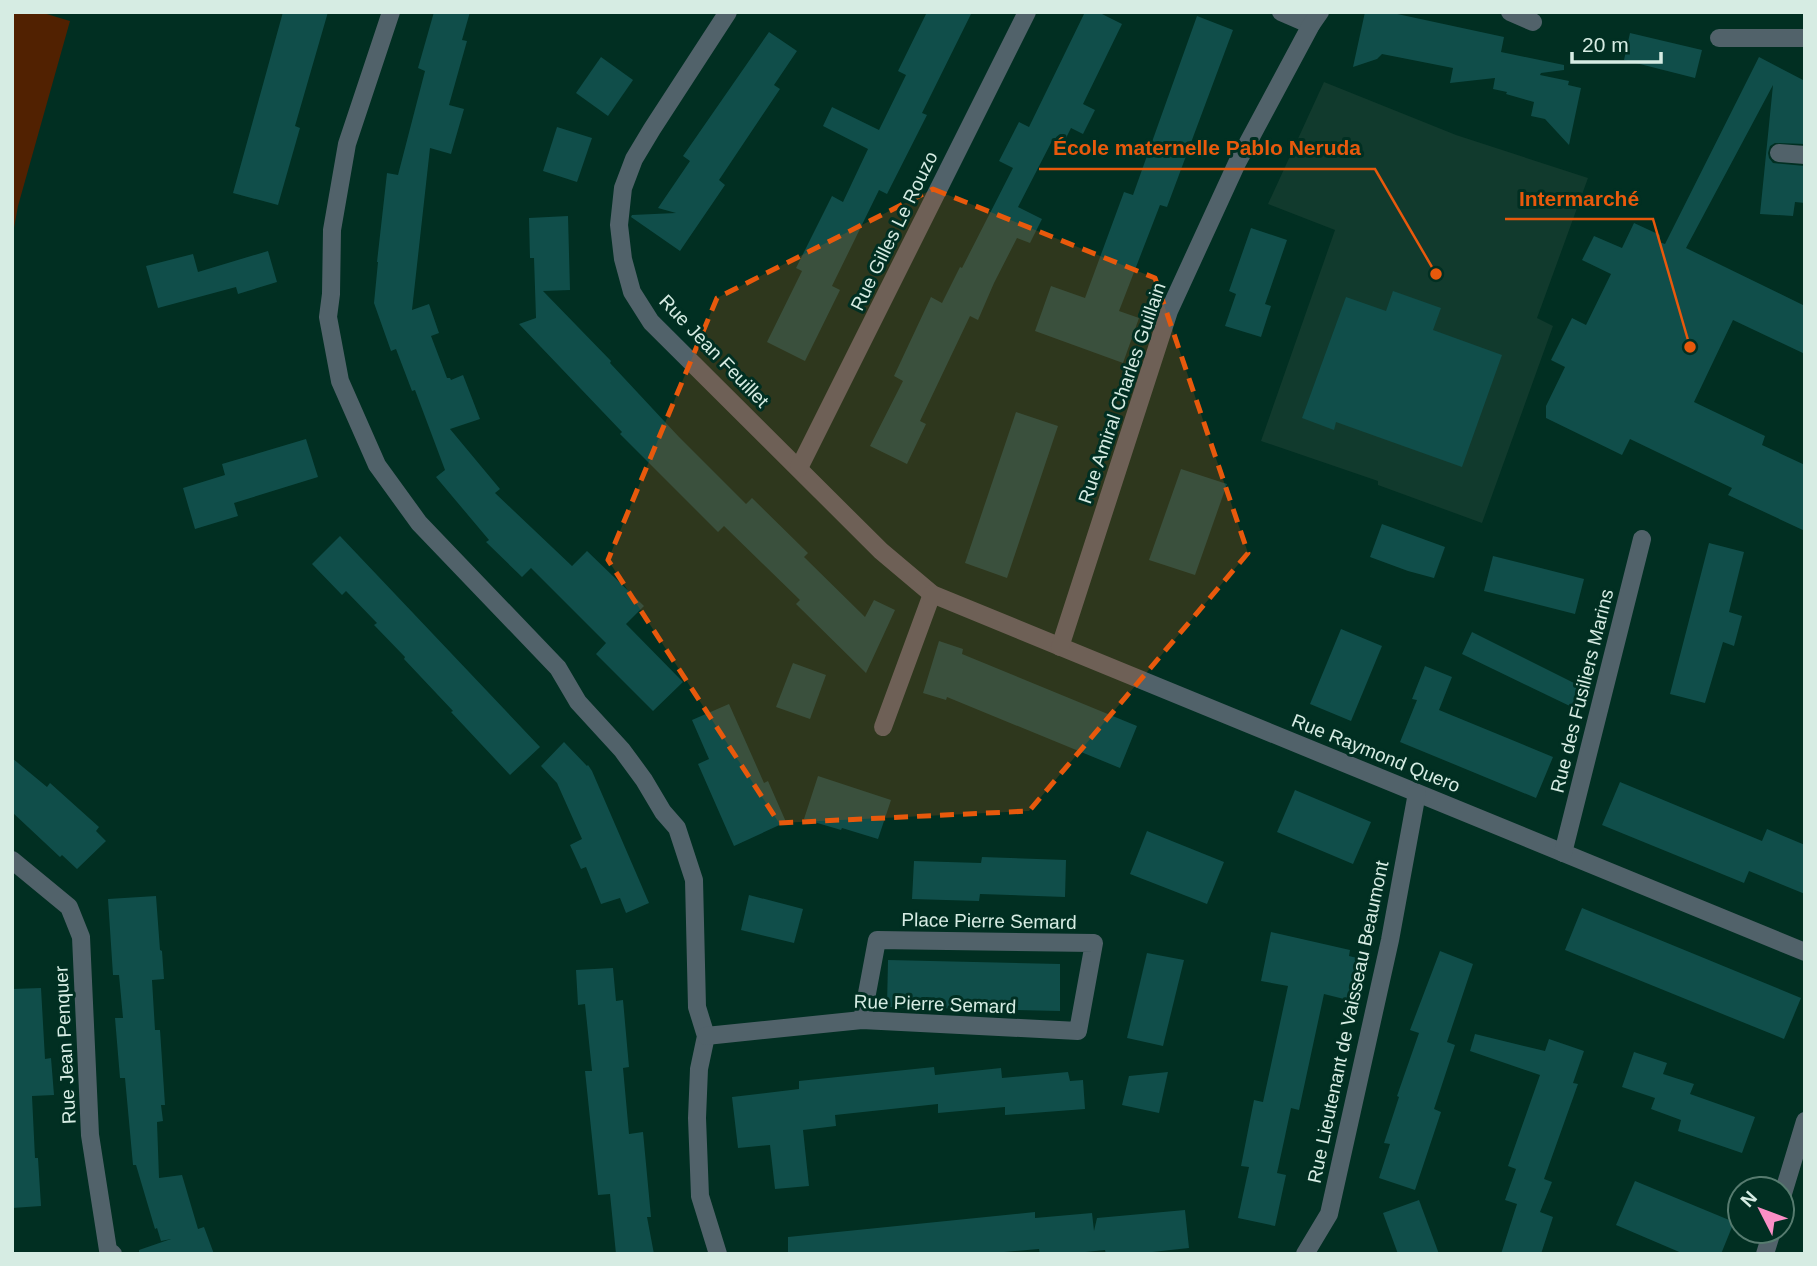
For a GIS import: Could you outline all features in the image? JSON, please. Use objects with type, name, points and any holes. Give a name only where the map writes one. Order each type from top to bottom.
[{"type":"street","points":[[391,12],[347,144],[332,230],[328,317],[340,381],[377,465],[419,523],[558,668],[578,702],[622,750],[663,812],[677,828],[694,880],[697,1007],[706,1036],[699,1069],[697,1118],[701,1196],[718,1254]]},
{"type":"street","name":"Rue Jean Feuillet","points":[[728,12],[634,159],[623,188],[619,225],[623,260],[632,292],[651,322],[881,551],[932,594]]},
{"type":"street","name":"Rue Gilles Le Rouzo","points":[[799,468],[1027,12]]},
{"type":"street","points":[[1281,12],[1316,19]]},
{"type":"street","points":[[1510,12],[1533,22]]},
{"type":"street","name":"Rue Amiral Charles Guillain","points":[[1060,647],[1169,311],[1237,163],[1316,19]]},
{"type":"street","points":[[1719,38],[1805,38]]},
{"type":"street","points":[[1779,153],[1805,155]]},
{"type":"street","name":"Rue des Fusiliers Marins","points":[[1563,853],[1642,539]]},
{"type":"street","points":[[883,727],[932,594]]},
{"type":"street","name":"Rue Raymond Quero","points":[[932,594],[1805,952]]},
{"type":"street","name":"Rue Lieutenant de Vaisseau Beaumont","points":[[1305,1254],[1329,1214],[1390,940],[1417,793]]},
{"type":"street","name":"Rue Jean Penquer","points":[[12,860],[69,907],[81,937],[90,1135],[108,1250],[113,1254]]},
{"type":"street","name":"Place Pierre Semard","points":[[862,1020],[877,940],[1094,943],[1079,1031]]},
{"type":"street","name":"Rue Pierre Semard","points":[[706,1036],[862,1020],[1079,1031]]},
{"type":"street","points":[[1789,1175],[1805,1121]]},
{"type":"highlighted area","points":[[933,189],[1155,278],[1248,553],[1029,811],[779,823],[608,560],[717,298]]},
{"type":"shaded area","points":[[12,12],[40,12],[70,21],[18,206],[12,239]]},
{"type":"shaded area","points":[[1324,82],[1456,135],[1588,178],[1537,318],[1553,326],[1482,523],[1378,485],[1378,481],[1261,441],[1335,230],[1268,204]]},
{"type":"building","points":[[283,12],[328,12],[295,126],[300,128],[278,205],[233,193]]},
{"type":"building","points":[[434,12],[470,12],[462,40],[467,41],[449,105],[464,109],[451,154],[430,148],[412,310],[429,304],[439,333],[431,336],[447,378],[451,380],[463,375],[480,419],[450,429],[500,489],[495,493],[572,566],[587,551],[644,606],[626,624],[683,682],[653,711],[596,654],[606,643],[531,568],[522,577],[486,542],[489,540],[436,477],[445,470],[415,390],[412,391],[396,349],[391,351],[374,303],[387,173],[398,175],[425,71],[418,68]]},
{"type":"building","points":[[927,12],[972,12],[922,113],[927,115],[887,194],[879,190],[832,286],[840,290],[805,361],[767,342],[802,271],[796,268],[832,196],[843,202],[868,149],[823,126],[832,107],[879,130],[906,75],[898,71]]},
{"type":"building","points":[[1085,12],[1098,12],[1122,24],[1083,104],[1095,110],[1083,134],[1071,128],[1063,144],[1053,139],[1018,207],[1042,219],[1030,243],[1017,238],[978,320],[970,316],[920,421],[926,424],[907,464],[870,446],[903,381],[894,376],[931,297],[942,303],[960,267],[962,268],[1013,168],[999,161],[1019,122],[1029,127]]},
{"type":"building","points":[[1365,12],[1388,12],[1504,37],[1501,52],[1564,65],[1564,70],[1540,75],[1569,81],[1568,85],[1581,88],[1569,145],[1545,119],[1531,116],[1534,102],[1493,89],[1495,78],[1450,83],[1453,68],[1382,54],[1377,59],[1353,67]]},
{"type":"building","points":[[1197,16],[1233,30],[1167,207],[1160,205],[1119,311],[1139,318],[1123,363],[1035,331],[1051,286],[1085,298],[1124,192],[1133,195]]},
{"type":"building","points":[[769,32],[797,51],[774,85],[780,89],[719,180],[725,185],[680,251],[631,217],[676,213],[658,208],[690,161],[683,156]]},
{"type":"building","points":[[1630,33],[1702,50],[1695,78],[1624,60]]},
{"type":"building","points":[[601,57],[633,80],[608,116],[576,93]]},
{"type":"building","points":[[1759,57],[1805,81],[1805,144],[1775,143],[1770,146],[1768,153],[1773,163],[1805,166],[1805,203],[1795,202],[1793,216],[1760,214],[1773,85],[1686,248],[1805,306],[1805,354],[1733,320],[1694,402],[1765,436],[1762,445],[1805,465],[1805,531],[1728,495],[1732,488],[1630,439],[1622,455],[1546,418],[1546,406],[1565,367],[1551,360],[1572,318],[1586,325],[1611,274],[1582,260],[1594,236],[1622,248],[1634,223],[1660,235],[1659,242],[1665,244]]},
{"type":"building","points":[[557,127],[592,138],[577,182],[543,171]]},
{"type":"building","points":[[568,216],[570,290],[543,291],[679,437],[746,504],[752,498],[808,553],[804,557],[865,617],[874,600],[895,610],[866,673],[796,604],[800,600],[724,526],[718,532],[620,434],[622,432],[519,324],[536,318],[534,258],[530,258],[529,218]]},
{"type":"building","points":[[1251,228],[1287,240],[1265,304],[1271,306],[1261,337],[1225,326],[1236,294],[1229,291]]},
{"type":"building","points":[[268,251],[277,282],[238,294],[236,287],[158,308],[146,266],[193,254],[198,272]]},
{"type":"building","points":[[1393,291],[1441,308],[1433,330],[1502,355],[1462,467],[1336,422],[1334,430],[1302,418],[1346,297],[1386,311]]},
{"type":"building","points":[[1016,412],[1058,426],[1007,578],[965,563]]},
{"type":"building","points":[[306,439],[318,477],[234,503],[238,516],[195,529],[183,488],[225,475],[222,464]]},
{"type":"building","points":[[1181,469],[1227,484],[1195,575],[1149,560]]},
{"type":"building","points":[[1382,524],[1445,547],[1434,578],[1370,557]]},
{"type":"building","points":[[340,536],[540,747],[510,775],[374,625],[377,623],[346,591],[342,595],[312,564]]},
{"type":"building","points":[[1709,543],[1744,552],[1729,612],[1742,616],[1734,646],[1723,642],[1705,703],[1670,694]]},
{"type":"building","points":[[1493,556],[1584,579],[1575,614],[1484,591]]},
{"type":"building","points":[[1341,629],[1382,646],[1351,721],[1310,704]]},
{"type":"building","points":[[1472,632],[1586,689],[1576,709],[1462,654]]},
{"type":"building","points":[[939,641],[963,649],[962,654],[1137,726],[1120,768],[947,697],[946,700],[923,693]]},
{"type":"building","points":[[793,663],[826,675],[810,719],[776,707]]},
{"type":"building","points":[[1425,666],[1452,677],[1439,710],[1553,757],[1536,798],[1400,742],[1417,700],[1412,699]]},
{"type":"building","points":[[729,704],[764,783],[768,781],[786,822],[734,846],[698,764],[709,759],[692,720]]},
{"type":"building","points":[[564,742],[592,771],[649,903],[626,913],[620,898],[601,904],[586,867],[581,869],[570,845],[582,839],[557,783],[541,766]]},
{"type":"building","points":[[12,758],[47,787],[50,783],[99,827],[96,831],[106,841],[77,869],[62,855],[60,857],[12,812]]},
{"type":"building","points":[[818,776],[891,800],[878,839],[804,819]]},
{"type":"building","points":[[1620,782],[1762,841],[1767,829],[1805,845],[1805,894],[1749,871],[1744,883],[1602,825]]},
{"type":"building","points":[[1295,790],[1371,822],[1353,864],[1277,832]]},
{"type":"building","points":[[1147,831],[1224,862],[1207,904],[1130,874]]},
{"type":"building","points":[[982,857],[1066,860],[1065,897],[980,894],[979,901],[912,899],[914,861],[981,863]]},
{"type":"building","points":[[749,895],[803,909],[794,943],[741,930]]},
{"type":"building","points":[[156,896],[164,979],[152,980],[155,1030],[160,1030],[165,1105],[161,1105],[163,1121],[157,1122],[159,1178],[182,1175],[198,1229],[204,1227],[214,1254],[139,1254],[139,1250],[171,1239],[161,1241],[136,1165],[133,1165],[125,1078],[120,1078],[115,1018],[123,1018],[119,975],[113,975],[108,899]]},
{"type":"building","points":[[1582,908],[1801,998],[1784,1039],[1565,950]]},
{"type":"building","points":[[1271,932],[1350,950],[1349,956],[1361,959],[1352,1001],[1324,994],[1299,1110],[1291,1108],[1277,1173],[1286,1175],[1275,1226],[1238,1218],[1249,1167],[1241,1166],[1254,1100],[1263,1102],[1288,986],[1261,981]]},
{"type":"building","points":[[1440,951],[1473,964],[1447,1042],[1455,1045],[1434,1109],[1441,1112],[1415,1190],[1379,1178],[1390,1144],[1384,1143],[1419,1033],[1410,1030]]},
{"type":"building","points":[[1147,953],[1184,960],[1163,1046],[1127,1038]]},
{"type":"building","points":[[888,960],[1060,964],[1060,1011],[887,1007]]},
{"type":"building","points":[[613,968],[616,1001],[623,1000],[629,1067],[623,1068],[629,1134],[643,1132],[651,1217],[647,1217],[654,1254],[616,1254],[610,1194],[598,1195],[585,1071],[592,1071],[585,1004],[578,1005],[576,970]]},
{"type":"building","points":[[41,988],[45,1059],[51,1058],[54,1095],[32,1096],[41,1206],[12,1208],[12,989]]},
{"type":"building","points":[[1475,1034],[1545,1051],[1549,1039],[1584,1051],[1573,1083],[1578,1084],[1544,1179],[1552,1182],[1540,1212],[1553,1217],[1541,1254],[1501,1254],[1517,1204],[1505,1200],[1516,1169],[1508,1166],[1540,1075],[1470,1051]]},
{"type":"building","points":[[1634,1052],[1667,1063],[1663,1074],[1694,1084],[1690,1094],[1755,1117],[1742,1153],[1678,1131],[1681,1120],[1651,1109],[1655,1098],[1622,1087]]},
{"type":"building","points":[[934,1067],[935,1075],[1001,1068],[1002,1078],[1068,1072],[1070,1081],[1083,1080],[1085,1109],[1005,1115],[1005,1107],[938,1113],[938,1104],[835,1115],[836,1126],[803,1130],[809,1186],[775,1189],[770,1145],[738,1148],[732,1097],[799,1089],[799,1081]]},
{"type":"building","points":[[1168,1072],[1159,1113],[1122,1105],[1129,1076]]},
{"type":"building","points":[[1635,1181],[1726,1219],[1726,1242],[1721,1254],[1684,1254],[1616,1225]]},
{"type":"building","points":[[1419,1200],[1439,1254],[1398,1254],[1383,1213]]},
{"type":"building","points":[[1185,1210],[1189,1248],[1134,1254],[1106,1254],[1105,1250],[1040,1254],[1039,1249],[982,1254],[788,1254],[788,1237],[1035,1212],[1035,1218],[1092,1213],[1094,1231],[1097,1218]]},
{"type":"place","name":"École maternelle Pablo Neruda","points":[[1436,274]]},
{"type":"place","name":"Intermarché","points":[[1690,347]]}]
